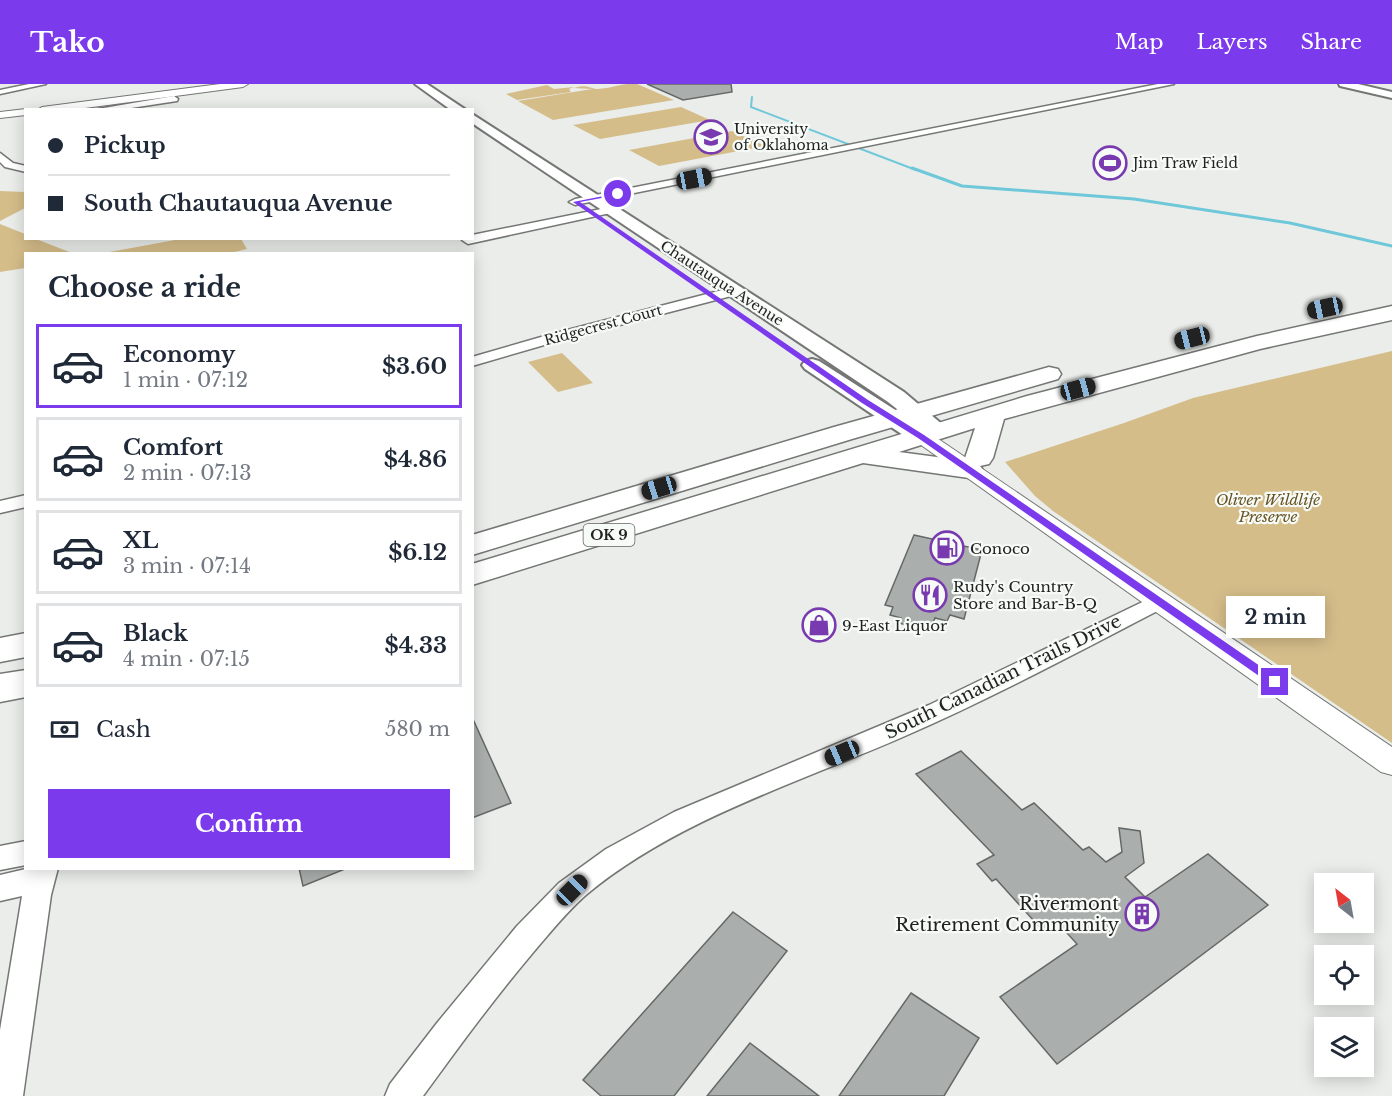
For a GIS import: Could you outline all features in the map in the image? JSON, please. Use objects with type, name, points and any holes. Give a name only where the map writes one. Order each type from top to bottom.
[{"type":"highway","points":[[1203,335],[1392,294]]},
{"type":"highway","name":"OK 9","points":[[474,574],[859,456],[917,425],[993,414],[1234,349],[1392,313]]},
{"type":"highway","name":"OK 9","points":[[474,544],[917,425],[1069,369]]},
{"type":"highway","points":[[859,456],[926,463],[974,464],[993,414]]},
{"type":"highway","points":[[0,650],[24,645]]},
{"type":"highway","points":[[0,688],[24,683]]},
{"type":"main road","points":[[1344,84],[1392,92]]},
{"type":"main road","points":[[1364,84],[1392,92]]},
{"type":"main road","points":[[414,86],[438,108]]},
{"type":"main road","points":[[414,86],[456,108]]},
{"type":"main road","name":"Chautauqua Avenue","points":[[474,118],[713,297],[770,336],[917,425]]},
{"type":"main road","name":"Chautauqua Avenue","points":[[474,133],[575,202],[611,210],[735,291],[917,425]]},
{"type":"street","points":[[0,92],[42,84]]},
{"type":"street","points":[[106,108],[243,84]]},
{"type":"street","points":[[474,238],[593,206],[846,149],[1170,84]]},
{"type":"street","points":[[66,108],[150,99],[174,99]]},
{"type":"street","points":[[0,115],[24,112]]},
{"type":"street","points":[[0,156],[9,165],[24,169]]},
{"type":"street","name":"Ridgecrest Court","points":[[474,361],[735,291]]},
{"type":"street","points":[[917,425],[974,464],[1102,563],[1392,763]]},
{"type":"street","points":[[0,507],[24,501]]},
{"type":"street","name":"South Canadian Trails Drive","points":[[402,1096],[476,997],[514,952],[582,881],[610,861],[634,846],[702,812],[978,692],[1159,601]]},
{"type":"street","points":[[0,858],[24,853]]},
{"type":"street","points":[[0,888],[42,874],[6,1096]]},
{"type":"green space","points":[[637,84],[674,100],[553,120],[518,101],[592,89],[574,88],[581,86],[601,89]]},
{"type":"green space","points":[[547,85],[554,89],[574,87],[569,89],[571,92],[517,100],[506,94]]},
{"type":"green space","points":[[681,107],[710,120],[600,139],[573,125]]},
{"type":"green space","points":[[732,131],[765,146],[659,166],[629,150]]},
{"type":"green space","points":[[0,191],[24,192],[24,209],[0,221]]},
{"type":"green space","points":[[0,224],[24,234],[24,240],[39,240],[69,252],[24,252],[24,268],[0,272]]},
{"type":"green space","points":[[175,240],[242,240],[247,249],[234,252],[109,252]]},
{"type":"green space","name":"Oliver Wildlife Preserve","points":[[1392,351],[1392,743],[1053,511],[1035,496],[1005,462],[1193,398]]},
{"type":"green space","points":[[562,353],[593,383],[558,392],[528,362]]},
{"type":"building","points":[[647,84],[731,84],[732,92],[683,100]]},
{"type":"building","points":[[914,535],[982,550],[964,619],[950,615],[947,621],[935,618],[930,631],[899,623],[901,618],[890,615],[893,607],[885,605]]},
{"type":"building","points":[[474,721],[511,803],[474,817]]},
{"type":"building","name":"Rivermont Retirement Community","points":[[961,751],[1022,810],[1034,803],[1083,850],[1089,847],[1106,862],[1122,852],[1119,828],[1140,831],[1144,863],[1125,877],[1145,897],[1208,854],[1268,905],[1057,1064],[1000,997],[1077,944],[1058,923],[1044,932],[996,879],[992,881],[977,864],[994,855],[916,774]]},
{"type":"building","points":[[299,870],[343,870],[303,886]]},
{"type":"building","points":[[733,912],[787,951],[674,1096],[601,1096],[583,1080]]},
{"type":"building","points":[[911,993],[979,1038],[944,1096],[839,1096]]},
{"type":"building","points":[[750,1043],[819,1096],[707,1096]]},
{"type":"waterway","points":[[752,97],[751,107],[916,170]]},
{"type":"waterway","points":[[912,168],[962,186],[1134,199],[1290,223],[1392,246]]},
{"type":"place","name":"University of Oklahoma","points":[[711,137]]},
{"type":"place","name":"Jim Traw Field","points":[[1110,163]]},
{"type":"place","name":"Conoco","points":[[947,548]]},
{"type":"place","name":"Rudy's Country Store and Bar-B-Q","points":[[930,595]]},
{"type":"place","name":"9-East Liquor","points":[[819,625]]},
{"type":"place","name":"Rivermont Retirement Community","points":[[1142,914]]},
{"type":"route","points":[[618,194],[575,202],[865,402],[921,436],[1275,682]]}]
